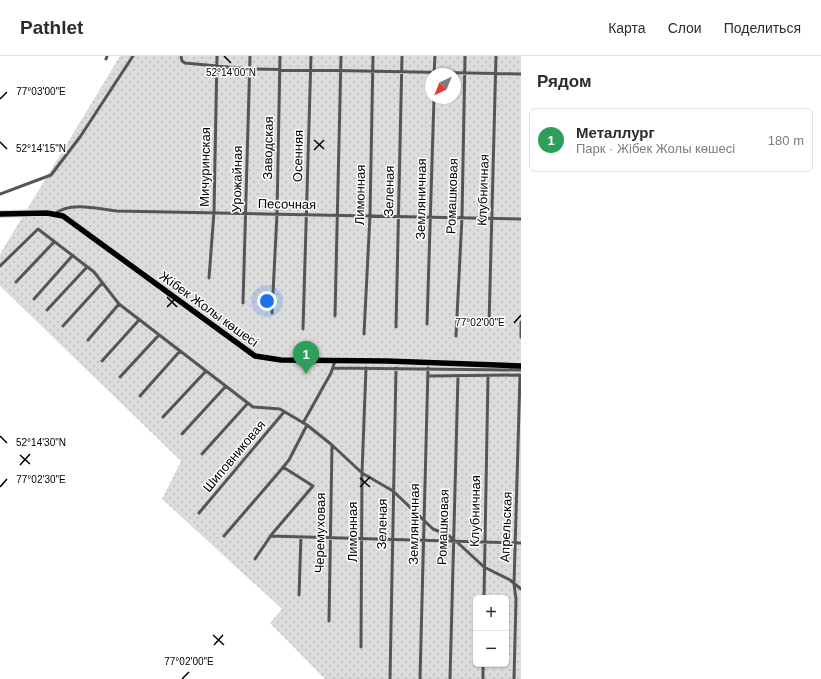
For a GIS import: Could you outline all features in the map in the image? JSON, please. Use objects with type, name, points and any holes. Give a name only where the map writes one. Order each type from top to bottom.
[{"type":"highway","name":"Жібек Жолы көшесі","points":[[0,214],[55,214],[63,216],[255,356],[274,359],[521,366]]},
{"type":"street","points":[[0,194],[51,175],[80,137],[133,56]]},
{"type":"street","points":[[181,56],[182,61],[200,65],[250,69],[280,68],[425,73]]},
{"type":"street","name":"Мичуринская","points":[[209,278],[214,212],[217,56]]},
{"type":"street","name":"Урожайная","points":[[243,303],[250,56]]},
{"type":"street","name":"Заводская","points":[[272,313],[277,214],[280,56]]},
{"type":"street","name":"Осенняя","points":[[303,329],[311,56]]},
{"type":"street","points":[[335,316],[341,56]]},
{"type":"street","name":"Лимонная","points":[[364,334],[370,215],[373,56]]},
{"type":"street","name":"Зеленая","points":[[396,327],[402,56]]},
{"type":"street","points":[[434,68],[435,56]]},
{"type":"street","name":"Ромашковая","points":[[456,336],[462,217],[465,56]]},
{"type":"street","name":"Клубничная","points":[[489,325],[496,56]]},
{"type":"street","points":[[461,73],[521,74]]},
{"type":"street","name":"Земляничная","points":[[427,324],[434,104]]},
{"type":"street","name":"Песочная","points":[[55,214],[62,208],[79,207],[117,211],[370,215],[399,217],[431,216],[521,219]]},
{"type":"street","points":[[0,266],[38,228],[94,272],[119,304],[253,407],[280,409],[307,425],[332,445],[362,473],[393,491],[433,529],[455,541],[484,567],[510,580],[521,589]]},
{"type":"street","points":[[16,282],[54,242]]},
{"type":"street","points":[[34,299],[73,256]]},
{"type":"street","points":[[47,310],[87,267]]},
{"type":"street","points":[[63,326],[102,282]]},
{"type":"street","points":[[88,340],[119,304]]},
{"type":"street","points":[[102,361],[139,320]]},
{"type":"street","points":[[521,322],[521,337]]},
{"type":"street","points":[[120,377],[159,335]]},
{"type":"street","points":[[140,396],[180,351]]},
{"type":"street","points":[[303,423],[336,360]]},
{"type":"street","points":[[333,368],[521,370]]},
{"type":"street","name":"Лимонная","points":[[361,647],[362,473],[366,368]]},
{"type":"street","name":"Зеленая","points":[[390,679],[396,368]]},
{"type":"street","name":"Земляничная","points":[[420,679],[428,368]]},
{"type":"street","points":[[163,417],[206,371]]},
{"type":"street","name":"Апрельская","points":[[488,376],[520,375],[514,584],[516,599],[514,679]]},
{"type":"street","points":[[428,376],[488,376]]},
{"type":"street","name":"Ромашковая","points":[[450,679],[455,541],[458,376]]},
{"type":"street","name":"Клубничная","points":[[484,595],[488,376]]},
{"type":"street","points":[[182,434],[226,386]]},
{"type":"street","points":[[202,454],[248,403]]},
{"type":"street","name":"Шиповниковая","points":[[199,513],[284,412]]},
{"type":"street","points":[[224,536],[283,467],[307,425]]},
{"type":"street","name":"Черемуховая","points":[[329,621],[332,445]]},
{"type":"street","points":[[255,559],[270,536],[313,486],[283,467]]},
{"type":"street","points":[[270,536],[521,543]]},
{"type":"street","points":[[299,595],[301,537]]},
{"type":"street","points":[[483,667],[483,679]]},
{"type":"shaded area","points":[[120,56],[521,56],[521,679],[325,679],[270,623],[282,609],[162,499],[181,461],[0,286],[0,254]]},
{"type":"place","name":"Металлург","points":[[306,374]]}]
